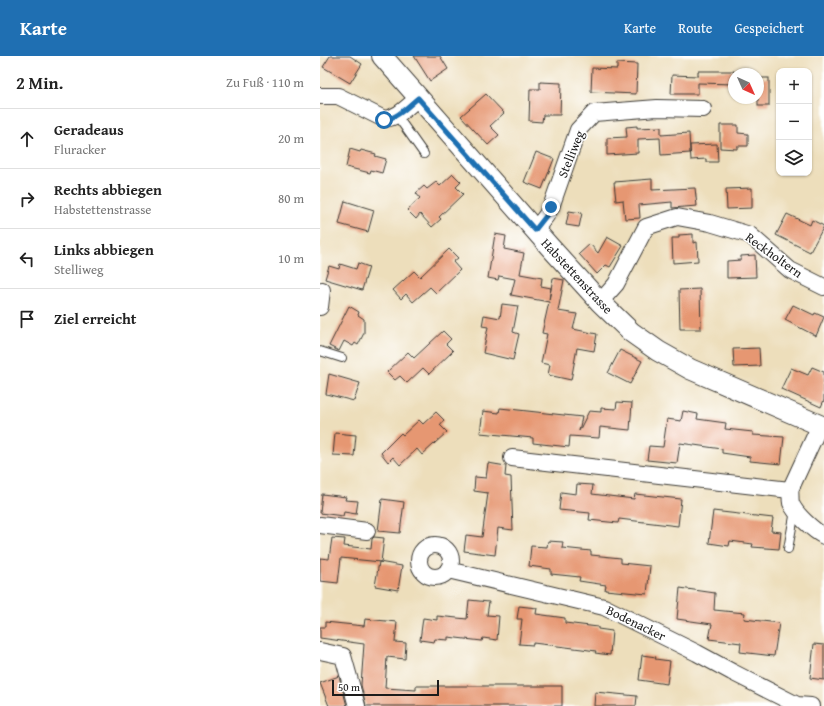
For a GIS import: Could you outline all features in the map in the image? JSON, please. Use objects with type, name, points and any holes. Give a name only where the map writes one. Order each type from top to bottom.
[{"type":"street","name":"Habstettenstrasse","points":[[382,56],[535,230],[618,320],[643,341],[672,360],[822,426]]},
{"type":"street","points":[[320,96],[338,96],[384,120],[397,116],[418,98]]},
{"type":"street","name":"Stelliweg","points":[[535,230],[551,207],[578,130],[594,113],[657,108],[704,109]]},
{"type":"street","name":"Reckholtern","points":[[600,302],[616,284],[646,227],[677,218],[710,223],[750,235],[790,270],[824,287]]},
{"type":"street","points":[[320,307],[322,290]]},
{"type":"street","points":[[822,426],[790,490],[791,502],[795,511],[818,534],[824,536]]},
{"type":"street","points":[[512,458],[790,490]]},
{"type":"street","points":[[320,525],[367,531]]},
{"type":"street","name":"Bodenacker","points":[[448,570],[604,607],[797,705],[811,706]]},
{"type":"street","points":[[320,651],[343,656],[357,706]]},
{"type":"lane","points":[[397,116],[424,154]]},
{"type":"lane","points":[[320,351],[342,358]]},
{"type":"lane","points":[[788,549],[795,511]]},
{"type":"building","points":[[330,56],[350,56],[362,64],[350,83],[323,67]]},
{"type":"building","points":[[414,56],[440,56],[448,69],[430,81]]},
{"type":"building","points":[[617,63],[637,64],[636,94],[591,92],[592,68],[617,69]]},
{"type":"building","points":[[698,71],[728,71],[728,84],[698,83],[698,94],[671,94],[672,75],[698,76]]},
{"type":"building","points":[[764,78],[769,78],[769,106],[758,106],[758,104],[764,104]]},
{"type":"building","points":[[540,82],[561,83],[560,115],[543,115],[542,122],[529,121],[530,89],[540,89]]},
{"type":"building","points":[[486,94],[504,113],[490,126],[499,135],[488,145],[461,116]]},
{"type":"building","points":[[720,125],[738,125],[738,133],[748,134],[748,146],[737,146],[737,149],[720,148]]},
{"type":"building","points":[[637,126],[637,128],[661,127],[661,135],[689,133],[690,153],[661,155],[660,138],[638,139],[638,153],[607,155],[607,138],[627,137],[626,127]]},
{"type":"building","points":[[717,144],[718,162],[706,162],[706,159],[691,160],[690,145]]},
{"type":"building","points":[[350,149],[376,154],[375,156],[386,159],[382,173],[371,170],[370,173],[346,167]]},
{"type":"building","points":[[536,152],[554,159],[542,189],[524,182]]},
{"type":"building","points":[[453,174],[461,182],[456,187],[463,194],[439,217],[441,219],[432,227],[420,214],[416,219],[407,210],[420,198],[416,193],[424,186],[427,189],[436,182],[440,186]]},
{"type":"building","points":[[652,179],[652,190],[695,188],[697,206],[672,208],[672,202],[639,205],[640,218],[625,219],[623,200],[616,201],[614,182]]},
{"type":"building","points":[[752,188],[752,208],[727,209],[726,189]]},
{"type":"building","points":[[345,201],[374,210],[368,232],[339,224]]},
{"type":"building","points":[[569,211],[582,213],[579,227],[566,225]]},
{"type":"building","points":[[787,214],[810,225],[812,220],[824,226],[810,252],[776,235]]},
{"type":"building","points":[[495,234],[506,236],[504,249],[524,253],[520,274],[542,278],[541,286],[551,288],[549,300],[553,278],[564,280],[558,311],[577,314],[573,329],[597,334],[594,351],[577,348],[571,380],[548,375],[550,365],[541,363],[547,334],[542,333],[549,302],[511,295],[515,279],[499,276],[498,280],[488,278]]},
{"type":"building","points":[[693,234],[693,243],[697,242],[698,261],[673,263],[672,238],[679,238],[679,235]]},
{"type":"building","points":[[607,237],[623,246],[610,267],[606,265],[597,274],[579,254],[590,244],[598,253]]},
{"type":"building","points":[[449,249],[458,258],[453,262],[460,270],[436,293],[430,287],[413,302],[406,294],[401,299],[393,290],[414,271],[420,277]]},
{"type":"building","points":[[755,255],[756,277],[727,278],[727,261],[741,260],[741,256]]},
{"type":"building","points":[[358,263],[369,267],[362,290],[325,279],[329,266],[339,269],[340,264],[356,269]]},
{"type":"building","points":[[700,289],[701,329],[680,329],[679,290]]},
{"type":"building","points":[[502,304],[518,306],[513,332],[519,334],[513,360],[483,353],[488,327],[482,326],[484,315],[500,318]]},
{"type":"building","points":[[793,305],[814,315],[815,313],[824,317],[816,336],[785,320]]},
{"type":"building","points":[[349,306],[359,312],[358,315],[364,319],[364,333],[358,345],[355,343],[353,346],[344,341],[339,351],[329,346]]},
{"type":"building","points":[[443,331],[451,339],[446,344],[453,351],[429,374],[423,368],[407,383],[400,376],[395,380],[387,372],[408,352],[414,358]]},
{"type":"building","points":[[759,348],[760,366],[734,367],[733,349]]},
{"type":"building","points":[[620,350],[642,361],[630,384],[608,373]]},
{"type":"building","points":[[812,367],[824,372],[824,400],[821,407],[781,389],[791,368],[808,375]]},
{"type":"building","points":[[329,374],[360,383],[354,401],[326,394]]},
{"type":"building","points":[[617,402],[632,403],[630,430],[600,427],[599,438],[570,436],[569,447],[533,443],[533,438],[480,433],[483,411],[499,413],[500,408],[582,417],[579,431],[589,411],[601,412],[601,408],[616,409]]},
{"type":"building","points":[[683,411],[698,414],[697,419],[726,423],[725,429],[753,432],[753,435],[784,437],[781,464],[750,461],[750,457],[722,453],[722,449],[680,443],[677,463],[647,460],[649,446],[663,447],[667,419],[681,421]]},
{"type":"building","points":[[436,412],[444,420],[440,425],[447,432],[422,455],[417,449],[400,465],[393,457],[388,462],[381,453],[401,433],[403,435],[419,420],[423,424]]},
{"type":"building","points":[[335,433],[356,435],[354,456],[333,455]]},
{"type":"building","points":[[488,463],[506,466],[505,476],[511,477],[513,530],[498,528],[495,555],[464,551],[466,535],[482,537],[488,493],[474,491],[475,477],[486,478]]},
{"type":"building","points":[[577,484],[593,485],[592,494],[634,499],[635,494],[681,499],[678,526],[619,519],[618,523],[589,520],[590,513],[559,510],[561,492],[576,494]]},
{"type":"building","points":[[322,494],[346,497],[345,500],[358,501],[356,514],[344,512],[343,516],[320,513]]},
{"type":"building","points":[[382,499],[404,502],[400,533],[378,531]]},
{"type":"building","points":[[713,511],[773,518],[771,531],[781,532],[779,549],[752,547],[753,544],[730,541],[729,546],[709,543]]},
{"type":"building","points":[[374,537],[384,538],[381,562],[341,558],[338,583],[320,581],[320,558],[329,559],[332,538],[345,539],[344,546],[371,549],[372,539]]},
{"type":"building","points":[[548,541],[563,542],[562,548],[591,551],[591,555],[621,558],[621,563],[650,566],[647,594],[605,590],[606,585],[579,581],[580,577],[551,574],[551,569],[529,566],[531,546],[547,547]]},
{"type":"building","points":[[379,562],[402,566],[398,590],[375,586]]},
{"type":"building","points":[[680,588],[715,593],[714,610],[745,613],[744,619],[779,623],[774,656],[740,652],[741,643],[709,639],[712,624],[677,619]]},
{"type":"building","points":[[469,600],[489,602],[487,615],[499,616],[497,640],[483,638],[482,641],[448,637],[448,640],[435,639],[434,642],[420,640],[423,618],[437,620],[437,616],[467,619]]},
{"type":"building","points":[[519,606],[537,608],[536,614],[565,618],[565,623],[598,627],[598,629],[612,631],[610,655],[595,653],[596,651],[533,643],[533,645],[519,644],[522,619],[517,619]]},
{"type":"building","points":[[365,619],[397,622],[395,642],[406,643],[405,659],[387,657],[385,688],[416,690],[416,686],[562,686],[562,706],[366,706],[361,685],[364,644],[320,638],[320,627],[325,627],[325,622],[364,626]]},
{"type":"building","points":[[814,644],[824,645],[824,680],[810,678]]},
{"type":"building","points":[[642,655],[670,661],[667,684],[639,680]]},
{"type":"building","points":[[339,676],[347,706],[329,706],[320,683]]},
{"type":"building","points":[[595,692],[637,696],[636,706],[594,706]]},
{"type":"route","points":[[384,120],[397,116],[418,98],[535,230],[551,207]]}]
